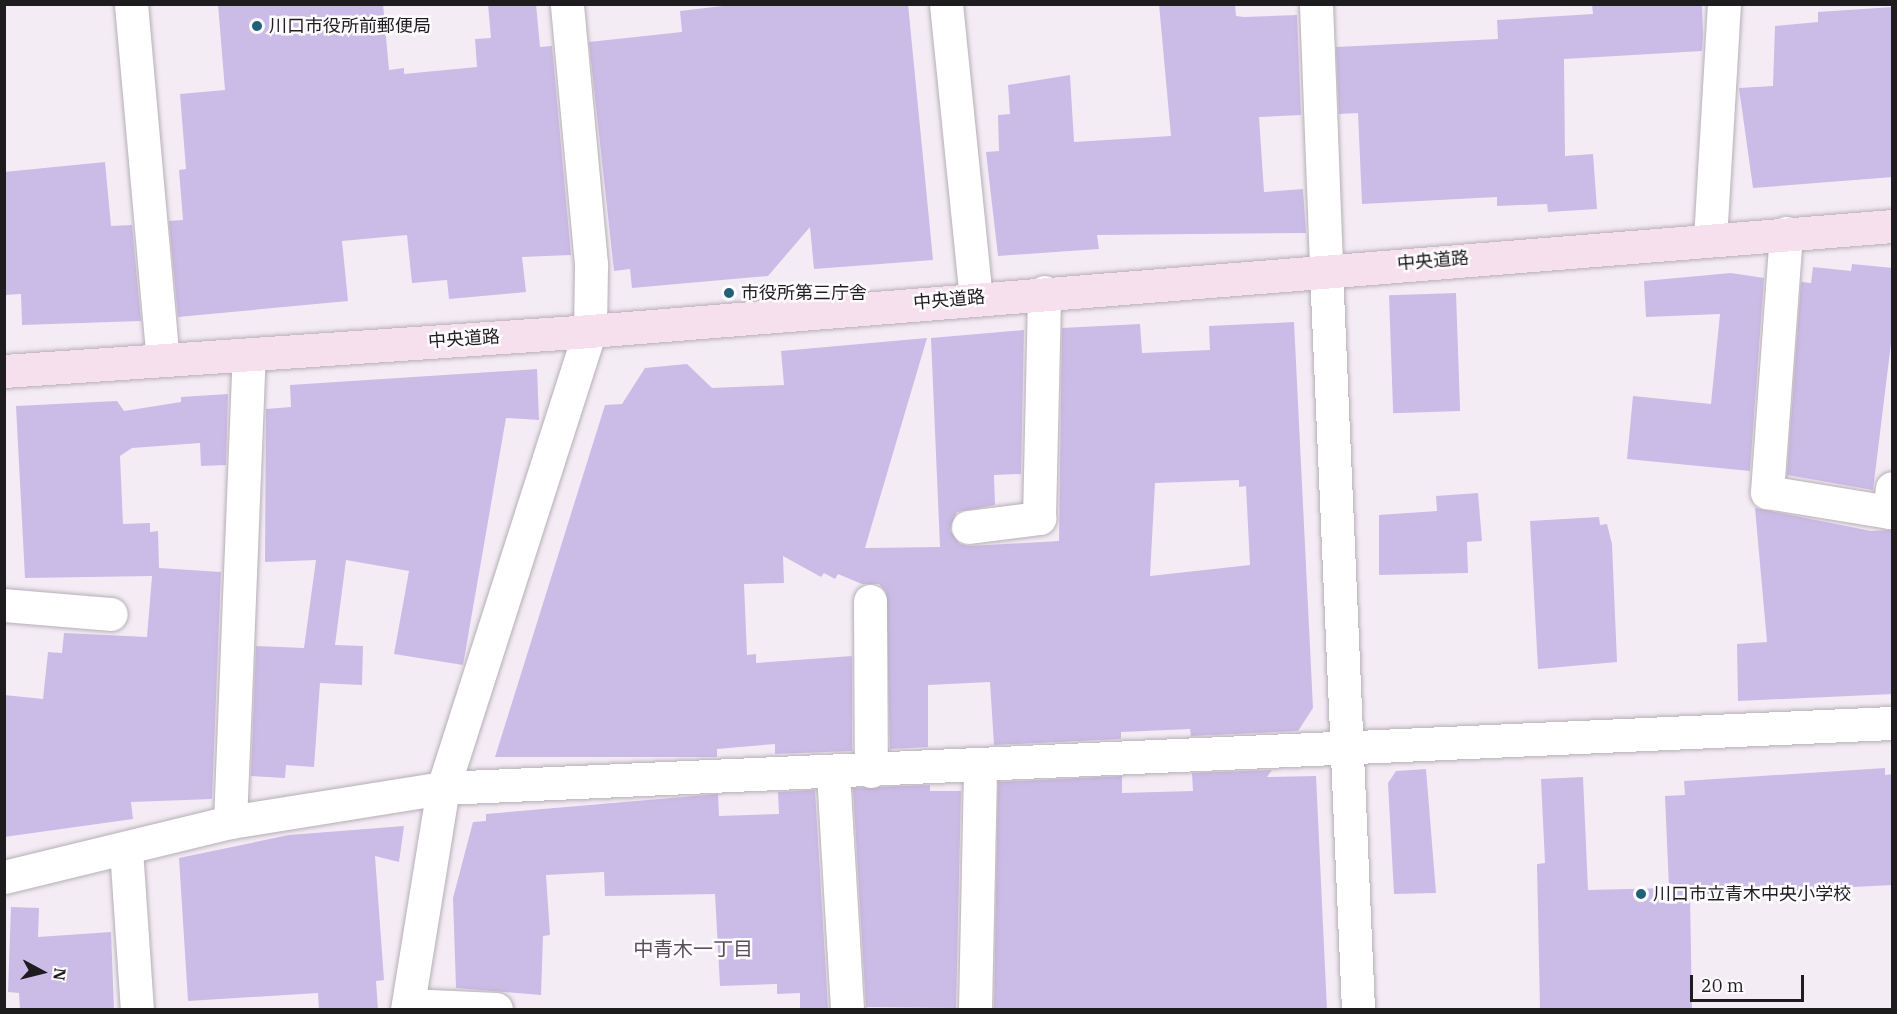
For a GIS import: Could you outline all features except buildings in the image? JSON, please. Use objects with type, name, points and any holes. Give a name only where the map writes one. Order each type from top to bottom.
[{"type":"main road","name":"中央道路","points":[[4,371],[590,331],[1044,292],[1893,226]]},
{"type":"street","points":[[131,4],[163,360]]},
{"type":"street","points":[[496,1009],[407,1007],[443,788],[590,331],[591,264],[567,4]]},
{"type":"street","points":[[946,4],[976,298]]},
{"type":"street","points":[[1316,4],[1358,1010]]},
{"type":"street","points":[[1710,239],[1724,4]]},
{"type":"street","points":[[1786,233],[1767,492],[1889,512],[1893,488]]},
{"type":"street","points":[[968,527],[1040,518],[1044,292]]},
{"type":"street","points":[[230,822],[249,354]]},
{"type":"street","points":[[870,601],[871,771]]},
{"type":"street","points":[[4,605],[111,614]]},
{"type":"street","points":[[4,877],[230,822],[443,788],[871,771],[1893,723]]},
{"type":"street","points":[[975,1010],[980,766]]},
{"type":"street","points":[[833,772],[847,1010]]},
{"type":"street","points":[[126,849],[137,1010]]},
{"type":"place","name":"川口市役所前郵便局","points":[[257,26]]},
{"type":"place","name":"市役所第三庁舎","points":[[729,293]]},
{"type":"place","name":"川口市立青木中央小学校","points":[[1641,894]]},
{"type":"district","name":"中青木一丁目","points":[[693,948]]}]
